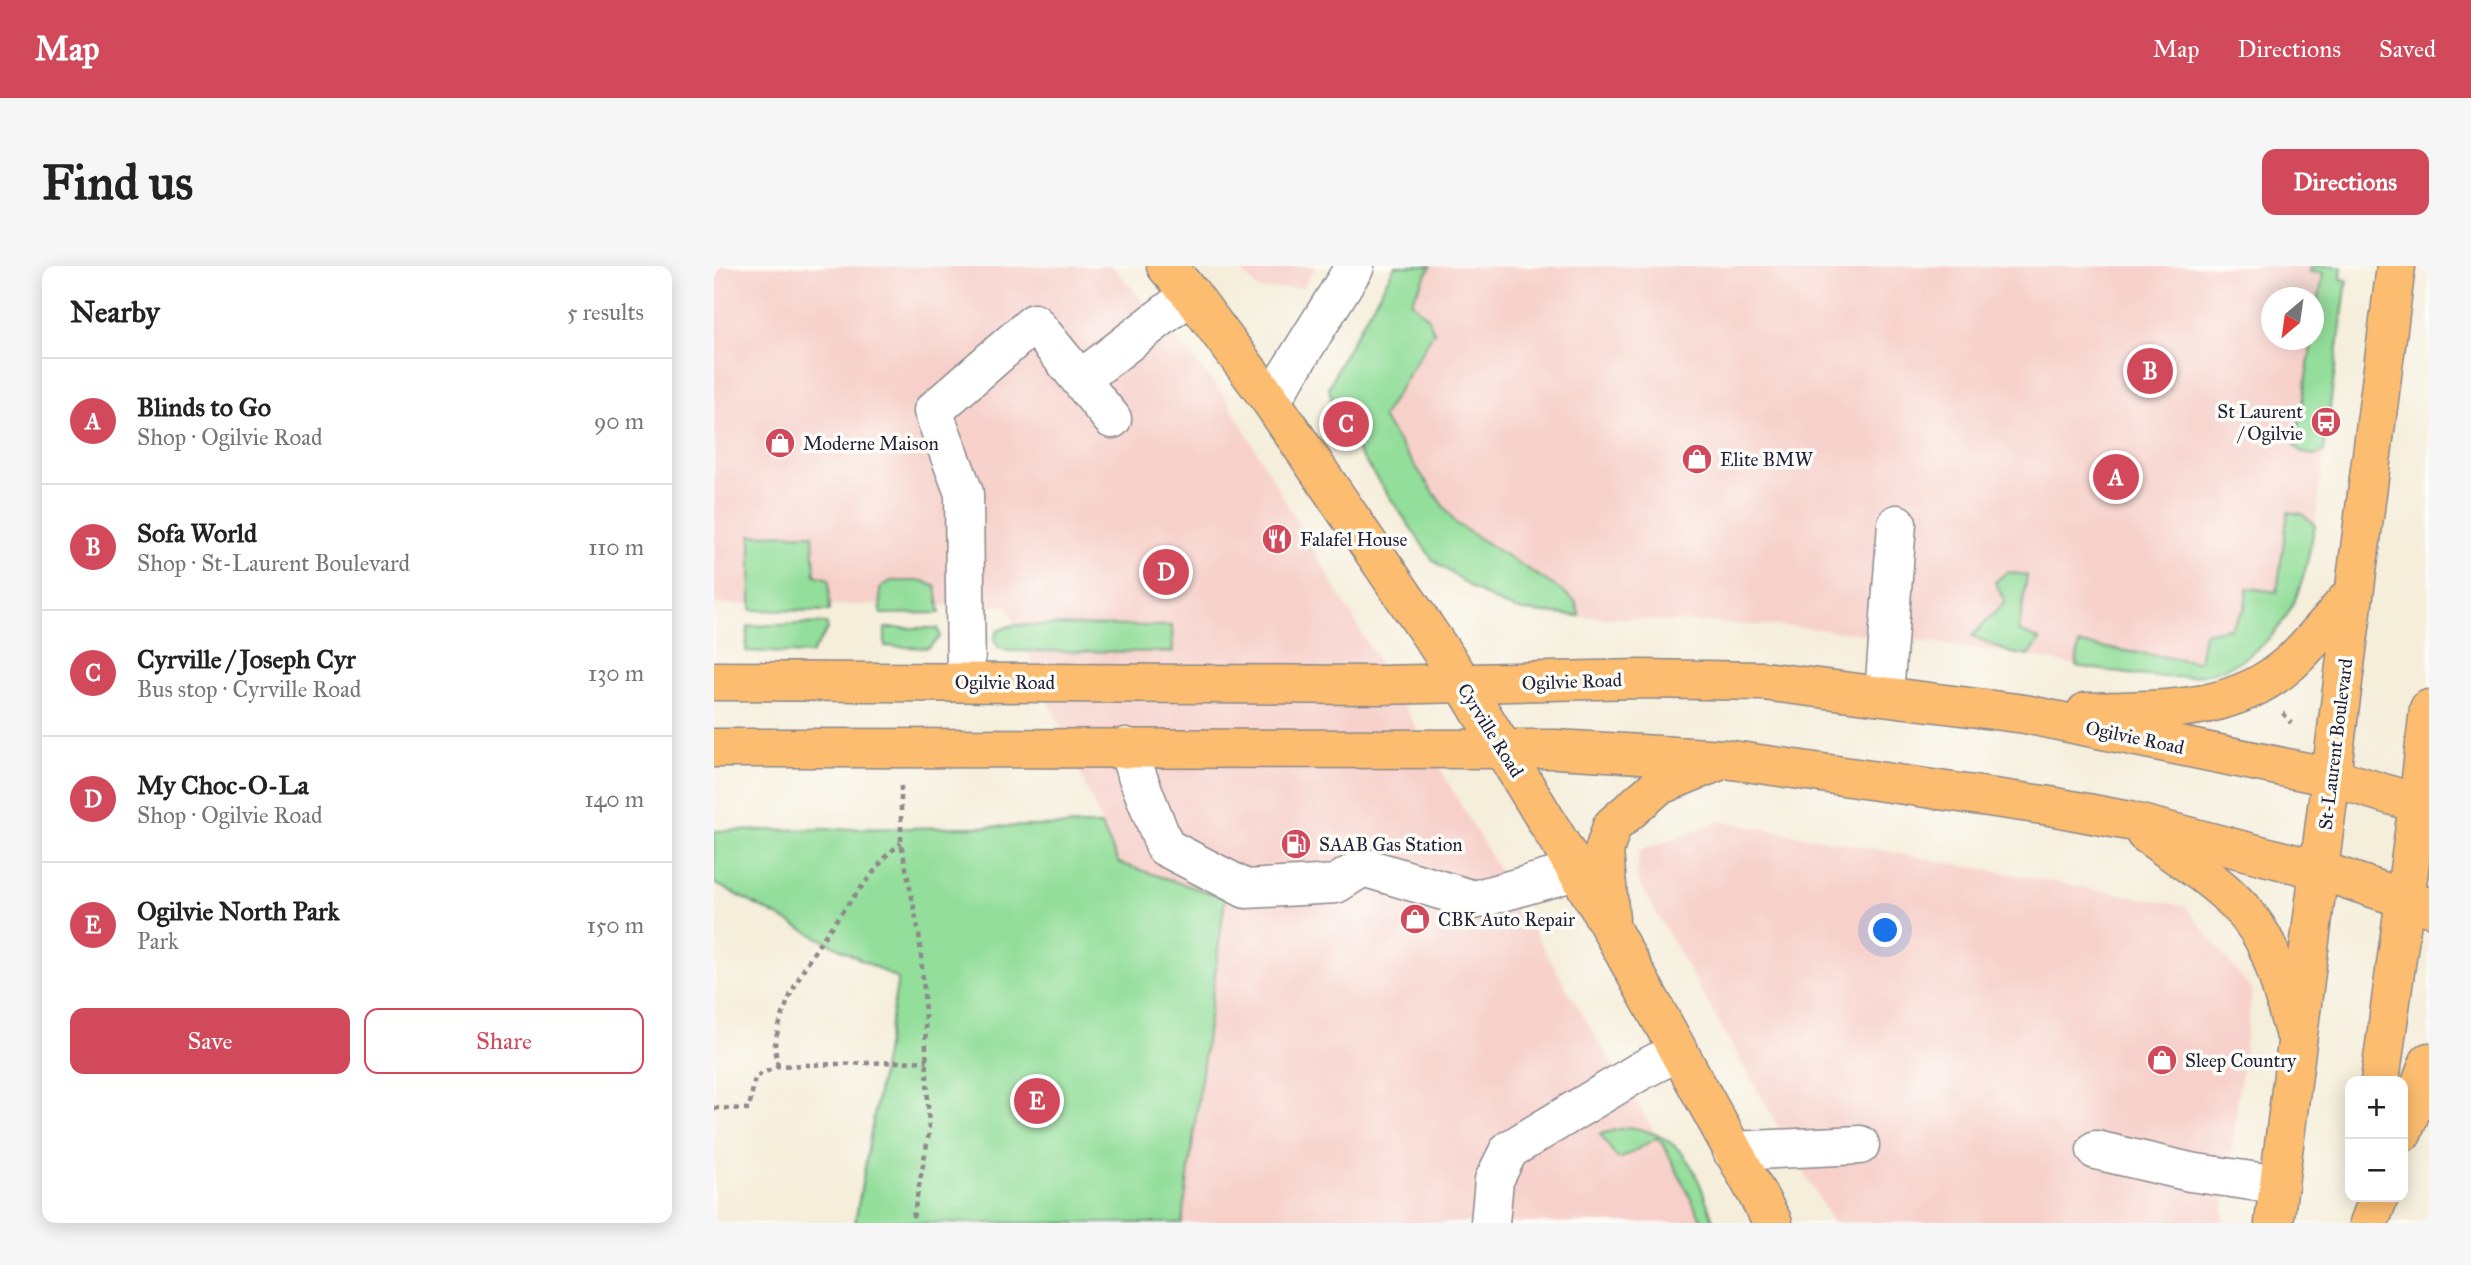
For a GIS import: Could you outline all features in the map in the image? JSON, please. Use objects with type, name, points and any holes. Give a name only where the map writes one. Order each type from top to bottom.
[{"type":"main road","name":"Cyrville Road","points":[[1166,266],[1191,294],[1271,401],[1463,683],[1612,932],[1773,1223]]},
{"type":"main road","name":"St-Laurent Boulevard","points":[[2274,1223],[2396,266]]},
{"type":"main road","points":[[2025,714],[2164,709],[2225,701],[2268,680],[2288,664],[2354,592]]},
{"type":"main road","name":"Ogilvie Road","points":[[714,681],[1763,681],[2025,714],[2331,777],[2424,806]]},
{"type":"main road","points":[[2381,1076],[2417,902],[2429,709]]},
{"type":"main road","points":[[714,748],[1556,749],[1725,759],[2050,806],[2129,821],[2319,870],[2417,902]]},
{"type":"main road","points":[[1612,932],[1604,851],[1612,826],[1658,786],[1725,759]]},
{"type":"main road","points":[[2129,821],[2222,889],[2254,923],[2269,950],[2297,1042]]},
{"type":"main road","points":[[2408,1119],[2429,1062]]},
{"type":"main road","points":[[2361,1223],[2363,1202]]},
{"type":"main road","points":[[2369,1223],[2377,1202]]},
{"type":"street","points":[[1271,401],[1355,266]]},
{"type":"street","points":[[1081,379],[1191,294]]},
{"type":"street","points":[[966,682],[964,493],[933,411],[1034,323],[1112,419]]},
{"type":"street","points":[[1884,695],[1897,524]]},
{"type":"street","points":[[1126,747],[1165,846],[1246,888],[1336,884],[1363,867],[1474,900],[1576,871]]},
{"type":"street","points":[[1489,1223],[1494,1180],[1509,1150],[1677,1052]]},
{"type":"street","points":[[1732,1151],[1860,1144]]},
{"type":"street","points":[[2096,1150],[2190,1172],[2279,1185]]},
{"type":"path","points":[[902,748],[901,843],[919,933],[929,1133],[912,1223]]},
{"type":"path","points":[[778,1066],[775,1046],[789,1000],[817,945],[888,854],[901,843]]},
{"type":"path","points":[[714,1108],[750,1109],[755,1077],[778,1066],[927,1061]]},
{"type":"shaded area","points":[[714,266],[1112,266],[1223,393],[1573,999],[1710,1223],[1182,1223],[1225,898],[1119,863],[1007,606],[714,604]]},
{"type":"shaded area","points":[[1237,266],[1316,266],[1303,287],[1259,290]]},
{"type":"shaded area","points":[[1395,266],[2342,266],[2341,279],[2347,280],[2315,525],[2303,578],[2291,609],[2276,634],[2244,660],[2220,671],[2190,677],[2159,678],[1910,639],[1796,627],[1550,615],[1501,604],[1472,588],[1433,560],[1335,418],[1329,387]]},
{"type":"shaded area","points":[[1721,821],[2185,906],[2252,991],[2222,1223],[1833,1223],[1637,879],[1639,851]]},
{"type":"green space","points":[[1395,266],[1431,266],[1411,302],[1428,317],[1434,332],[1382,418],[1455,523],[1561,590],[1575,601],[1580,616],[1523,611],[1501,604],[1472,588],[1433,560],[1335,418],[1329,387]]},
{"type":"green space","points":[[2311,266],[2342,266],[2341,279],[2347,280],[2324,451],[2315,456],[2302,452],[2295,446],[2311,350],[2324,350],[2324,287],[2321,287],[2323,273],[2310,272]]},
{"type":"green space","points":[[2288,512],[2302,514],[2315,525],[2308,558],[2291,608],[2280,626],[2257,649],[2237,663],[2193,676],[2147,676],[2076,666],[2079,644],[2199,662],[2204,633],[2230,628],[2245,608],[2247,588],[2277,592]]},
{"type":"green space","points":[[813,534],[815,575],[829,579],[830,611],[751,610],[751,535]]},
{"type":"green space","points":[[2007,572],[2027,575],[2019,631],[2040,640],[2029,656],[2011,653],[1972,636],[2005,602],[1995,582]]},
{"type":"green space","points":[[891,581],[924,581],[936,587],[940,613],[881,614],[880,588]]},
{"type":"green space","points":[[826,623],[828,629],[811,654],[746,651],[748,626]]},
{"type":"green space","points":[[1013,625],[1172,626],[1173,652],[1008,651],[999,648],[994,640],[997,631]]},
{"type":"green space","points":[[885,628],[938,628],[940,637],[928,648],[885,646]]},
{"type":"green space","points":[[1101,825],[1119,863],[1225,898],[1182,1223],[855,1223],[898,979],[714,883],[714,831]]},
{"type":"green space","points":[[1629,1127],[1665,1139],[1677,1148],[1695,1173],[1714,1223],[1703,1223],[1665,1147],[1657,1138],[1622,1158],[1617,1158],[1600,1134]]},
{"type":"place","name":"Sofa World","points":[[2150,371]]},
{"type":"place","name":"St Laurent / Ogilvie","points":[[2326,422]]},
{"type":"place","name":"Cyrville / Joseph Cyr","points":[[1346,424]]},
{"type":"place","name":"Moderne Maison","points":[[780,443]]},
{"type":"place","name":"Elite BMW","points":[[1697,459]]},
{"type":"place","name":"Blinds to Go","points":[[2116,477]]},
{"type":"place","name":"Falafel House","points":[[1277,539]]},
{"type":"place","name":"My Choc-O-La","points":[[1166,572]]},
{"type":"place","name":"SAAB Gas Station","points":[[1296,844]]},
{"type":"place","name":"CBK Auto Repair","points":[[1415,919]]},
{"type":"place","name":"Sleep Country","points":[[2162,1060]]},
{"type":"place","name":"Ogilvie North Park","points":[[1037,1101]]}]
